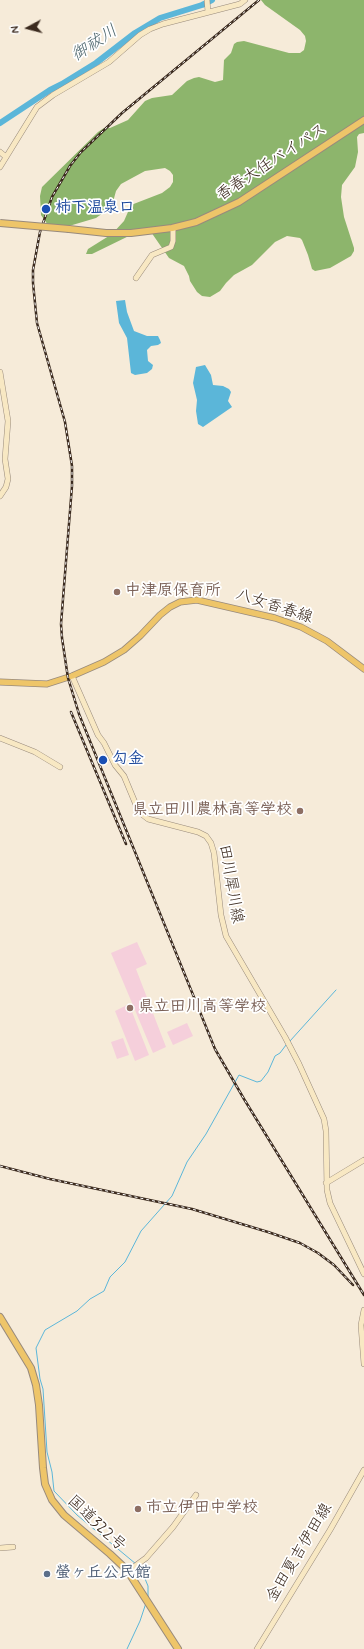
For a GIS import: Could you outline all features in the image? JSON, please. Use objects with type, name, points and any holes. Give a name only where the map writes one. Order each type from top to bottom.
[{"type":"highway","name":"香春大任バイパス","points":[[0,223],[106,233],[131,233],[173,228],[196,222],[239,202],[364,120]]},
{"type":"highway","name":"国道322号","points":[[0,1317],[31,1368],[36,1385],[39,1405],[42,1468],[45,1484],[52,1500],[64,1515],[110,1554],[128,1572],[178,1649]]},
{"type":"main road","points":[[207,0],[208,10]]},
{"type":"main road","points":[[0,167],[37,107],[52,96],[109,62],[140,35],[150,29],[208,10],[240,4],[244,0]]},
{"type":"main road","points":[[0,152],[6,156]]},
{"type":"main road","points":[[136,278],[152,255],[171,247],[173,241],[173,228]]},
{"type":"main road","points":[[0,372],[8,421],[5,459],[8,479],[6,487],[0,496]]},
{"type":"main road","name":"八女香春線","points":[[0,682],[47,684],[72,676],[104,662],[124,650],[170,607],[180,602],[197,600],[276,618],[301,627],[327,641],[364,669]]},
{"type":"main road","name":"田川犀川線","points":[[72,676],[98,735],[104,743],[115,765],[124,776],[139,812],[148,819],[198,832],[206,836],[211,843],[214,853],[221,915],[226,936],[299,1064],[324,1119],[326,1131],[326,1183],[330,1203],[364,1274]]},
{"type":"main road","points":[[0,738],[35,752],[60,767]]},
{"type":"main road","points":[[326,1183],[364,1160]]},
{"type":"main road","points":[[364,1310],[361,1325],[364,1364]]},
{"type":"main road","name":"金田夏吉伊田線","points":[[257,1649],[330,1530],[364,1470]]},
{"type":"main road","points":[[128,1572],[146,1558],[173,1527],[196,1495]]},
{"type":"main road","points":[[0,1548],[13,1547]]},
{"type":"shaded area","points":[[137,942],[147,964],[136,969],[166,1047],[153,1053],[111,953]]},
{"type":"shaded area","points":[[129,1004],[149,1055],[135,1061],[115,1011]]},
{"type":"shaded area","points":[[187,1023],[193,1036],[173,1045],[167,1032]]},
{"type":"shaded area","points":[[123,1038],[129,1055],[117,1059],[111,1042]]},
{"type":"green space","points":[[261,0],[364,0],[364,133],[359,134],[357,137],[358,152],[355,167],[342,185],[341,197],[344,217],[354,248],[351,256],[330,268],[315,271],[312,269],[302,240],[300,238],[287,236],[275,242],[252,265],[234,275],[220,291],[210,297],[202,296],[197,292],[190,281],[184,266],[169,258],[151,232],[135,233],[92,254],[86,254],[88,249],[112,234],[124,221],[131,205],[162,193],[170,187],[173,182],[173,175],[165,168],[145,171],[121,184],[116,191],[113,202],[96,218],[69,226],[48,225],[41,215],[40,196],[42,187],[98,132],[104,128],[110,128],[128,120],[145,101],[152,98],[172,95],[187,81],[194,78],[199,77],[215,82],[223,80],[224,60],[231,53],[234,44],[237,42],[244,41],[289,53],[300,53],[304,50],[306,41],[305,36],[300,30],[265,5]]},
{"type":"water","points":[[125,300],[127,312],[134,331],[147,336],[158,336],[161,343],[151,346],[147,350],[148,361],[153,365],[152,369],[147,373],[135,375],[131,373],[127,338],[119,323],[116,301]]},
{"type":"water","points":[[205,365],[211,375],[213,385],[223,386],[231,392],[228,401],[232,407],[203,427],[198,424],[196,411],[197,400],[193,383],[196,367]]},
{"type":"waterway","name":"御祓川","points":[[0,123],[50,90],[96,63],[135,33],[160,18],[202,5],[212,0]]},
{"type":"waterway","points":[[290,1041],[336,990]]},
{"type":"waterway","points":[[136,1564],[77,1515],[54,1491],[52,1472],[47,1452],[43,1389],[40,1379],[36,1348],[45,1330],[77,1311],[90,1299],[104,1291],[110,1277],[125,1262],[141,1231],[172,1196],[187,1162],[206,1134],[239,1075],[257,1082],[261,1081],[268,1072],[275,1056],[280,1053],[286,1045]]},
{"type":"waterway","points":[[138,1566],[141,1569],[148,1586],[148,1598]]},
{"type":"waterway","points":[[127,1649],[140,1621],[146,1603]]},
{"type":"railway","points":[[259,0],[122,113],[81,152],[70,166],[52,197],[40,232],[33,270],[33,283],[37,323],[65,422],[72,466],[72,486],[61,624],[68,678],[79,714],[215,1049],[364,1295]]},
{"type":"railway","points":[[71,712],[126,844]]},
{"type":"railway","points":[[0,1166],[50,1179],[192,1209],[268,1232],[300,1243],[318,1253],[334,1265],[353,1285]]},
{"type":"place","name":"柿下温泉口","points":[[46,209]]},
{"type":"place","name":"中津原保育所","points":[[117,592]]},
{"type":"place","name":"勾金","points":[[103,760]]},
{"type":"place","name":"県立田川農林高等学校","points":[[300,811]]},
{"type":"place","name":"県立田川高等学校","points":[[130,1008]]},
{"type":"place","name":"市立伊田中学校","points":[[138,1509]]},
{"type":"place","name":"螢ヶ丘公民館","points":[[47,1574]]}]
